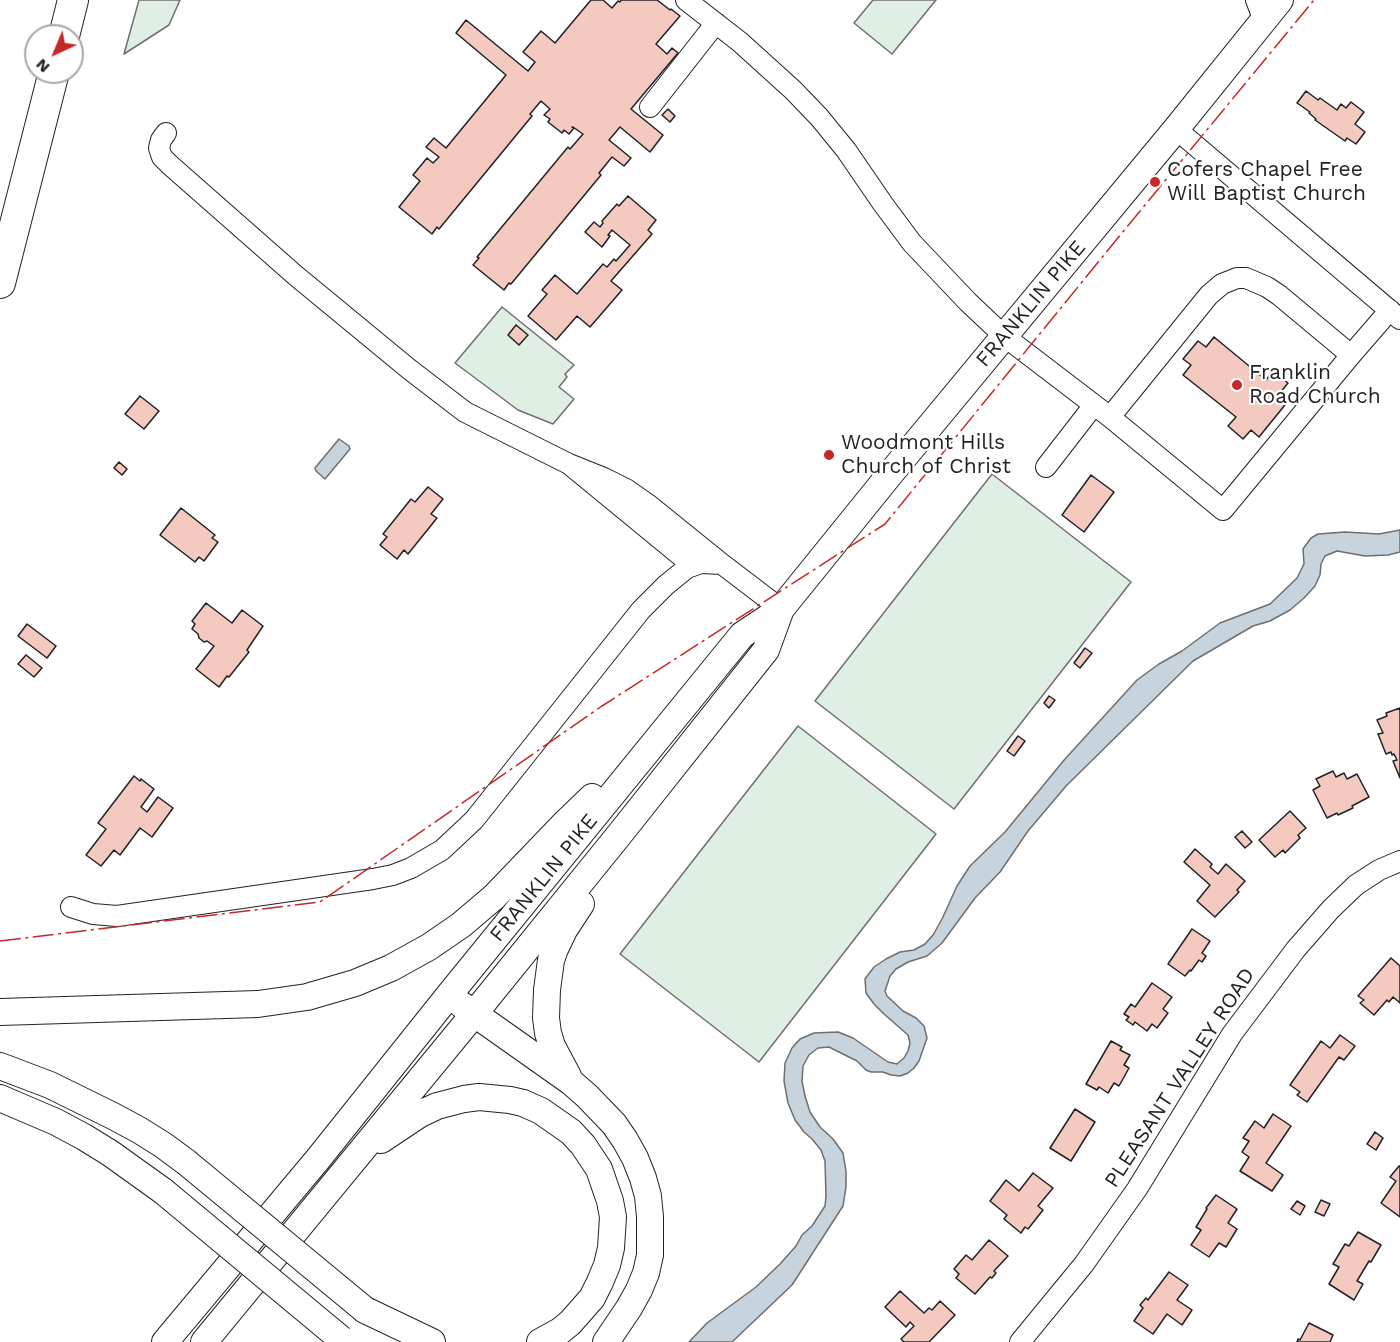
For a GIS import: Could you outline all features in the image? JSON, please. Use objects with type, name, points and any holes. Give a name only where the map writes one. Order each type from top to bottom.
[{"type":"highway","points":[[67,24],[73,0]]},
{"type":"highway","points":[[0,283],[51,84]]},
{"type":"main road","name":"FRANKLIN PIKE","points":[[165,1342],[318,1159],[448,995],[742,635],[781,609],[1176,129],[1260,10],[1280,0]]},
{"type":"main road","name":"FRANKLIN PIKE","points":[[345,1172],[766,650],[781,609]]},
{"type":"main road","points":[[0,1012],[258,1004],[321,994],[372,977],[429,947],[480,911],[566,822],[664,730]]},
{"type":"main road","points":[[571,1082],[552,1046],[548,1033],[546,1004],[551,960],[558,941],[577,910],[687,749]]},
{"type":"main road","points":[[448,995],[571,1082],[600,1109],[625,1140],[643,1178],[648,1196],[650,1255],[639,1290],[606,1342]]},
{"type":"main road","points":[[0,1066],[50,1085],[155,1140],[186,1162],[403,1342]]},
{"type":"main road","points":[[0,1098],[56,1122],[110,1153],[163,1191],[343,1341]]},
{"type":"main road","points":[[189,1314],[215,1339],[345,1172],[369,1149],[404,1124],[437,1106],[464,1099],[496,1098],[523,1103],[541,1111],[570,1132],[599,1169],[605,1183],[613,1217],[613,1233],[607,1265],[592,1298],[570,1323],[540,1342]]},
{"type":"main road","points":[[365,1310],[432,1342]]},
{"type":"street","points":[[686,0],[793,90],[819,117],[846,150],[875,194],[912,243],[1004,336],[1110,417],[1223,510],[1351,355],[1395,314],[1176,129]]},
{"type":"street","points":[[650,107],[716,23]]},
{"type":"street","points":[[166,133],[159,148],[162,157],[170,165],[295,275],[409,369],[465,412],[569,464],[626,489],[781,609]]},
{"type":"street","points":[[1110,417],[1209,295],[1222,284],[1237,278],[1246,278],[1267,286],[1351,355]]},
{"type":"street","points":[[1046,467],[1094,405]]},
{"type":"street","points":[[569,464],[692,565]]},
{"type":"street","points":[[71,907],[102,915],[127,915],[386,876],[403,872],[427,860],[456,838],[474,820],[641,610],[666,585],[692,565],[710,562],[722,564]]},
{"type":"street","name":"PLEASANT VALLEY ROAD","points":[[1020,1342],[1084,1264],[1137,1189],[1232,1034],[1296,949],[1331,909],[1356,885],[1379,870],[1400,861]]},
{"type":"green space","points":[[139,0],[180,0],[169,25],[124,54]]},
{"type":"green space","points":[[873,0],[936,0],[892,54],[854,23]]},
{"type":"green space","points":[[502,307],[574,365],[565,374],[567,377],[559,387],[574,399],[553,424],[518,410],[455,363]]},
{"type":"green space","points":[[992,474],[1131,582],[954,809],[815,701]]},
{"type":"green space","points":[[798,726],[936,834],[759,1062],[620,954]]},
{"type":"shaded area","points":[[339,439],[350,449],[325,479],[315,468]]},
{"type":"shaded area","points":[[1400,530],[1400,552],[1365,556],[1337,551],[1325,556],[1315,586],[1290,610],[1270,621],[1253,626],[1193,661],[1066,786],[1028,831],[1000,872],[975,898],[942,943],[927,956],[908,962],[896,969],[890,976],[885,991],[887,996],[924,1026],[927,1038],[919,1061],[914,1068],[900,1076],[871,1072],[857,1061],[829,1047],[818,1048],[809,1055],[803,1066],[802,1081],[805,1096],[810,1112],[820,1127],[843,1153],[846,1187],[843,1206],[792,1285],[732,1342],[689,1342],[707,1323],[756,1287],[780,1264],[796,1246],[802,1235],[812,1226],[825,1206],[825,1161],[821,1150],[795,1120],[788,1103],[784,1081],[785,1063],[792,1048],[800,1039],[814,1033],[838,1032],[853,1038],[888,1062],[897,1064],[908,1051],[910,1043],[908,1035],[874,1004],[866,993],[865,979],[874,967],[886,959],[925,944],[933,935],[957,886],[970,866],[1005,832],[1065,759],[1137,680],[1220,623],[1270,604],[1297,578],[1304,564],[1303,549],[1311,538],[1318,534],[1345,532],[1379,534]]},
{"type":"building","points":[[591,0],[603,0],[612,8],[621,0],[657,0],[680,16],[656,44],[667,54],[672,48],[678,53],[631,109],[663,135],[650,152],[620,127],[609,140],[631,158],[624,166],[612,157],[599,173],[601,175],[504,290],[473,265],[479,258],[477,257],[568,147],[570,149],[583,134],[573,127],[569,134],[564,130],[562,133],[548,122],[550,119],[544,115],[550,109],[541,101],[530,114],[532,116],[439,229],[437,227],[432,234],[399,207],[420,181],[413,175],[427,158],[433,163],[439,157],[426,147],[434,138],[446,148],[506,75],[456,33],[466,20],[528,71],[535,62],[523,52],[541,31],[555,43]]},
{"type":"building","points":[[1306,91],[1337,110],[1341,104],[1346,108],[1351,102],[1364,112],[1355,124],[1365,132],[1356,144],[1347,138],[1345,141],[1315,120],[1310,112],[1297,103]]},
{"type":"building","points":[[668,109],[675,116],[670,122],[662,115]]},
{"type":"building","points":[[628,196],[656,220],[648,230],[652,234],[611,281],[622,290],[590,327],[577,316],[556,340],[528,316],[547,294],[542,290],[555,275],[577,294],[603,264],[607,267],[614,259],[616,261],[630,245],[612,230],[602,247],[585,232],[594,222],[600,227],[602,221],[617,204],[619,206]]},
{"type":"building","points":[[516,325],[528,335],[519,345],[508,335]]},
{"type":"building","points":[[1214,337],[1266,380],[1273,371],[1288,383],[1280,393],[1289,400],[1259,437],[1251,430],[1243,439],[1228,426],[1236,417],[1183,375],[1191,365],[1183,359],[1198,341],[1206,347]]},
{"type":"building","points":[[140,396],[159,411],[144,429],[125,414]]},
{"type":"building","points":[[119,462],[127,469],[122,475],[114,468]]},
{"type":"building","points":[[1091,475],[1114,492],[1084,532],[1062,515]]},
{"type":"building","points":[[428,487],[443,499],[431,514],[437,518],[408,554],[404,550],[397,559],[380,545],[387,537],[383,534],[411,499],[415,502]]},
{"type":"building","points":[[181,508],[215,535],[212,538],[218,542],[204,561],[199,557],[195,562],[160,535]]},
{"type":"building","points":[[206,603],[232,623],[242,610],[263,626],[247,650],[249,652],[219,687],[196,669],[214,646],[207,641],[204,642],[192,629],[195,624],[192,621]]},
{"type":"building","points":[[27,624],[56,646],[47,658],[18,636]]},
{"type":"building","points":[[1085,648],[1092,653],[1080,668],[1074,663]]},
{"type":"building","points":[[26,655],[42,668],[34,677],[18,664]]},
{"type":"building","points":[[1049,696],[1055,700],[1049,708],[1044,703]]},
{"type":"building","points":[[1400,708],[1400,778],[1393,761],[1397,760],[1394,754],[1392,755],[1391,752],[1386,754],[1378,734],[1383,733],[1377,720],[1387,716],[1386,713]]},
{"type":"building","points":[[1018,736],[1025,741],[1014,756],[1007,751]]},
{"type":"building","points":[[1333,771],[1336,777],[1344,773],[1347,779],[1357,774],[1369,797],[1352,806],[1353,808],[1327,818],[1313,790],[1320,786],[1316,779]]},
{"type":"building","points":[[134,776],[154,789],[141,807],[147,812],[158,797],[173,808],[152,837],[140,828],[120,855],[114,850],[101,866],[86,855],[106,829],[98,823]]},
{"type":"building","points":[[1290,811],[1306,828],[1298,835],[1300,838],[1285,853],[1283,850],[1275,857],[1259,840]]},
{"type":"building","points":[[1242,831],[1252,842],[1245,848],[1235,837]]},
{"type":"building","points":[[1195,849],[1212,864],[1210,867],[1218,874],[1226,864],[1245,881],[1237,890],[1239,892],[1215,917],[1197,901],[1210,885],[1184,862]]},
{"type":"building","points":[[1192,929],[1210,941],[1202,953],[1206,956],[1202,962],[1199,960],[1185,976],[1168,964]]},
{"type":"building","points":[[1391,958],[1400,966],[1400,1003],[1393,997],[1389,1002],[1387,1000],[1374,1015],[1360,1003],[1364,1000],[1358,996]]},
{"type":"building","points":[[1152,983],[1172,997],[1163,1009],[1168,1013],[1157,1028],[1152,1024],[1147,1031],[1135,1022],[1133,1025],[1126,1020],[1129,1017],[1124,1014],[1131,1004],[1135,1007]]},
{"type":"building","points":[[1340,1035],[1355,1046],[1344,1060],[1339,1057],[1307,1102],[1297,1095],[1300,1092],[1290,1085],[1321,1041],[1330,1048]]},
{"type":"building","points":[[1111,1041],[1122,1047],[1120,1050],[1130,1055],[1124,1065],[1129,1068],[1119,1086],[1114,1083],[1108,1093],[1099,1087],[1097,1090],[1086,1084]]},
{"type":"building","points":[[1075,1109],[1095,1122],[1071,1161],[1050,1148]]},
{"type":"building","points":[[1273,1114],[1291,1126],[1266,1163],[1283,1175],[1272,1191],[1240,1171],[1249,1157],[1242,1152],[1249,1141],[1243,1138],[1255,1121],[1264,1128]]},
{"type":"building","points":[[1375,1132],[1383,1138],[1376,1150],[1367,1144]]},
{"type":"building","points":[[1399,1166],[1400,1217],[1381,1203],[1396,1181],[1390,1177]]},
{"type":"building","points":[[1033,1173],[1053,1188],[1038,1206],[1043,1210],[1028,1229],[1025,1227],[1021,1233],[1004,1219],[1007,1215],[990,1201],[1006,1180],[1019,1191]]},
{"type":"building","points":[[1216,1195],[1237,1209],[1228,1223],[1237,1229],[1226,1247],[1219,1243],[1209,1257],[1191,1245],[1201,1230],[1196,1227]]},
{"type":"building","points":[[1321,1200],[1330,1204],[1324,1216],[1315,1212]]},
{"type":"building","points":[[1297,1201],[1305,1206],[1300,1215],[1291,1209]]},
{"type":"building","points":[[1358,1232],[1381,1245],[1357,1281],[1363,1284],[1354,1300],[1329,1284],[1339,1267],[1333,1264],[1345,1244],[1349,1246]]},
{"type":"building","points":[[989,1240],[1008,1256],[994,1271],[996,1273],[992,1278],[990,1277],[975,1294],[956,1278],[959,1274],[954,1269],[966,1255],[972,1260]]},
{"type":"building","points":[[1169,1272],[1188,1285],[1177,1300],[1192,1310],[1182,1325],[1167,1314],[1153,1334],[1134,1321],[1143,1308],[1140,1305],[1146,1298],[1148,1300]]},
{"type":"building","points":[[900,1291],[924,1313],[929,1308],[932,1310],[940,1301],[955,1315],[929,1342],[904,1342],[901,1339],[914,1326],[910,1322],[906,1327],[885,1307]]},
{"type":"building","points":[[1309,1323],[1333,1335],[1330,1342],[1297,1342]]},
{"type":"power","points":[[0,941],[320,902],[602,706],[885,524],[1314,0]]},
{"type":"place","name":"Cofers Chapel Free Will Baptist Church","points":[[1155,182]]},
{"type":"place","name":"Franklin Road Church","points":[[1237,385]]},
{"type":"place","name":"Woodmont Hills Church of Christ","points":[[829,455]]}]
